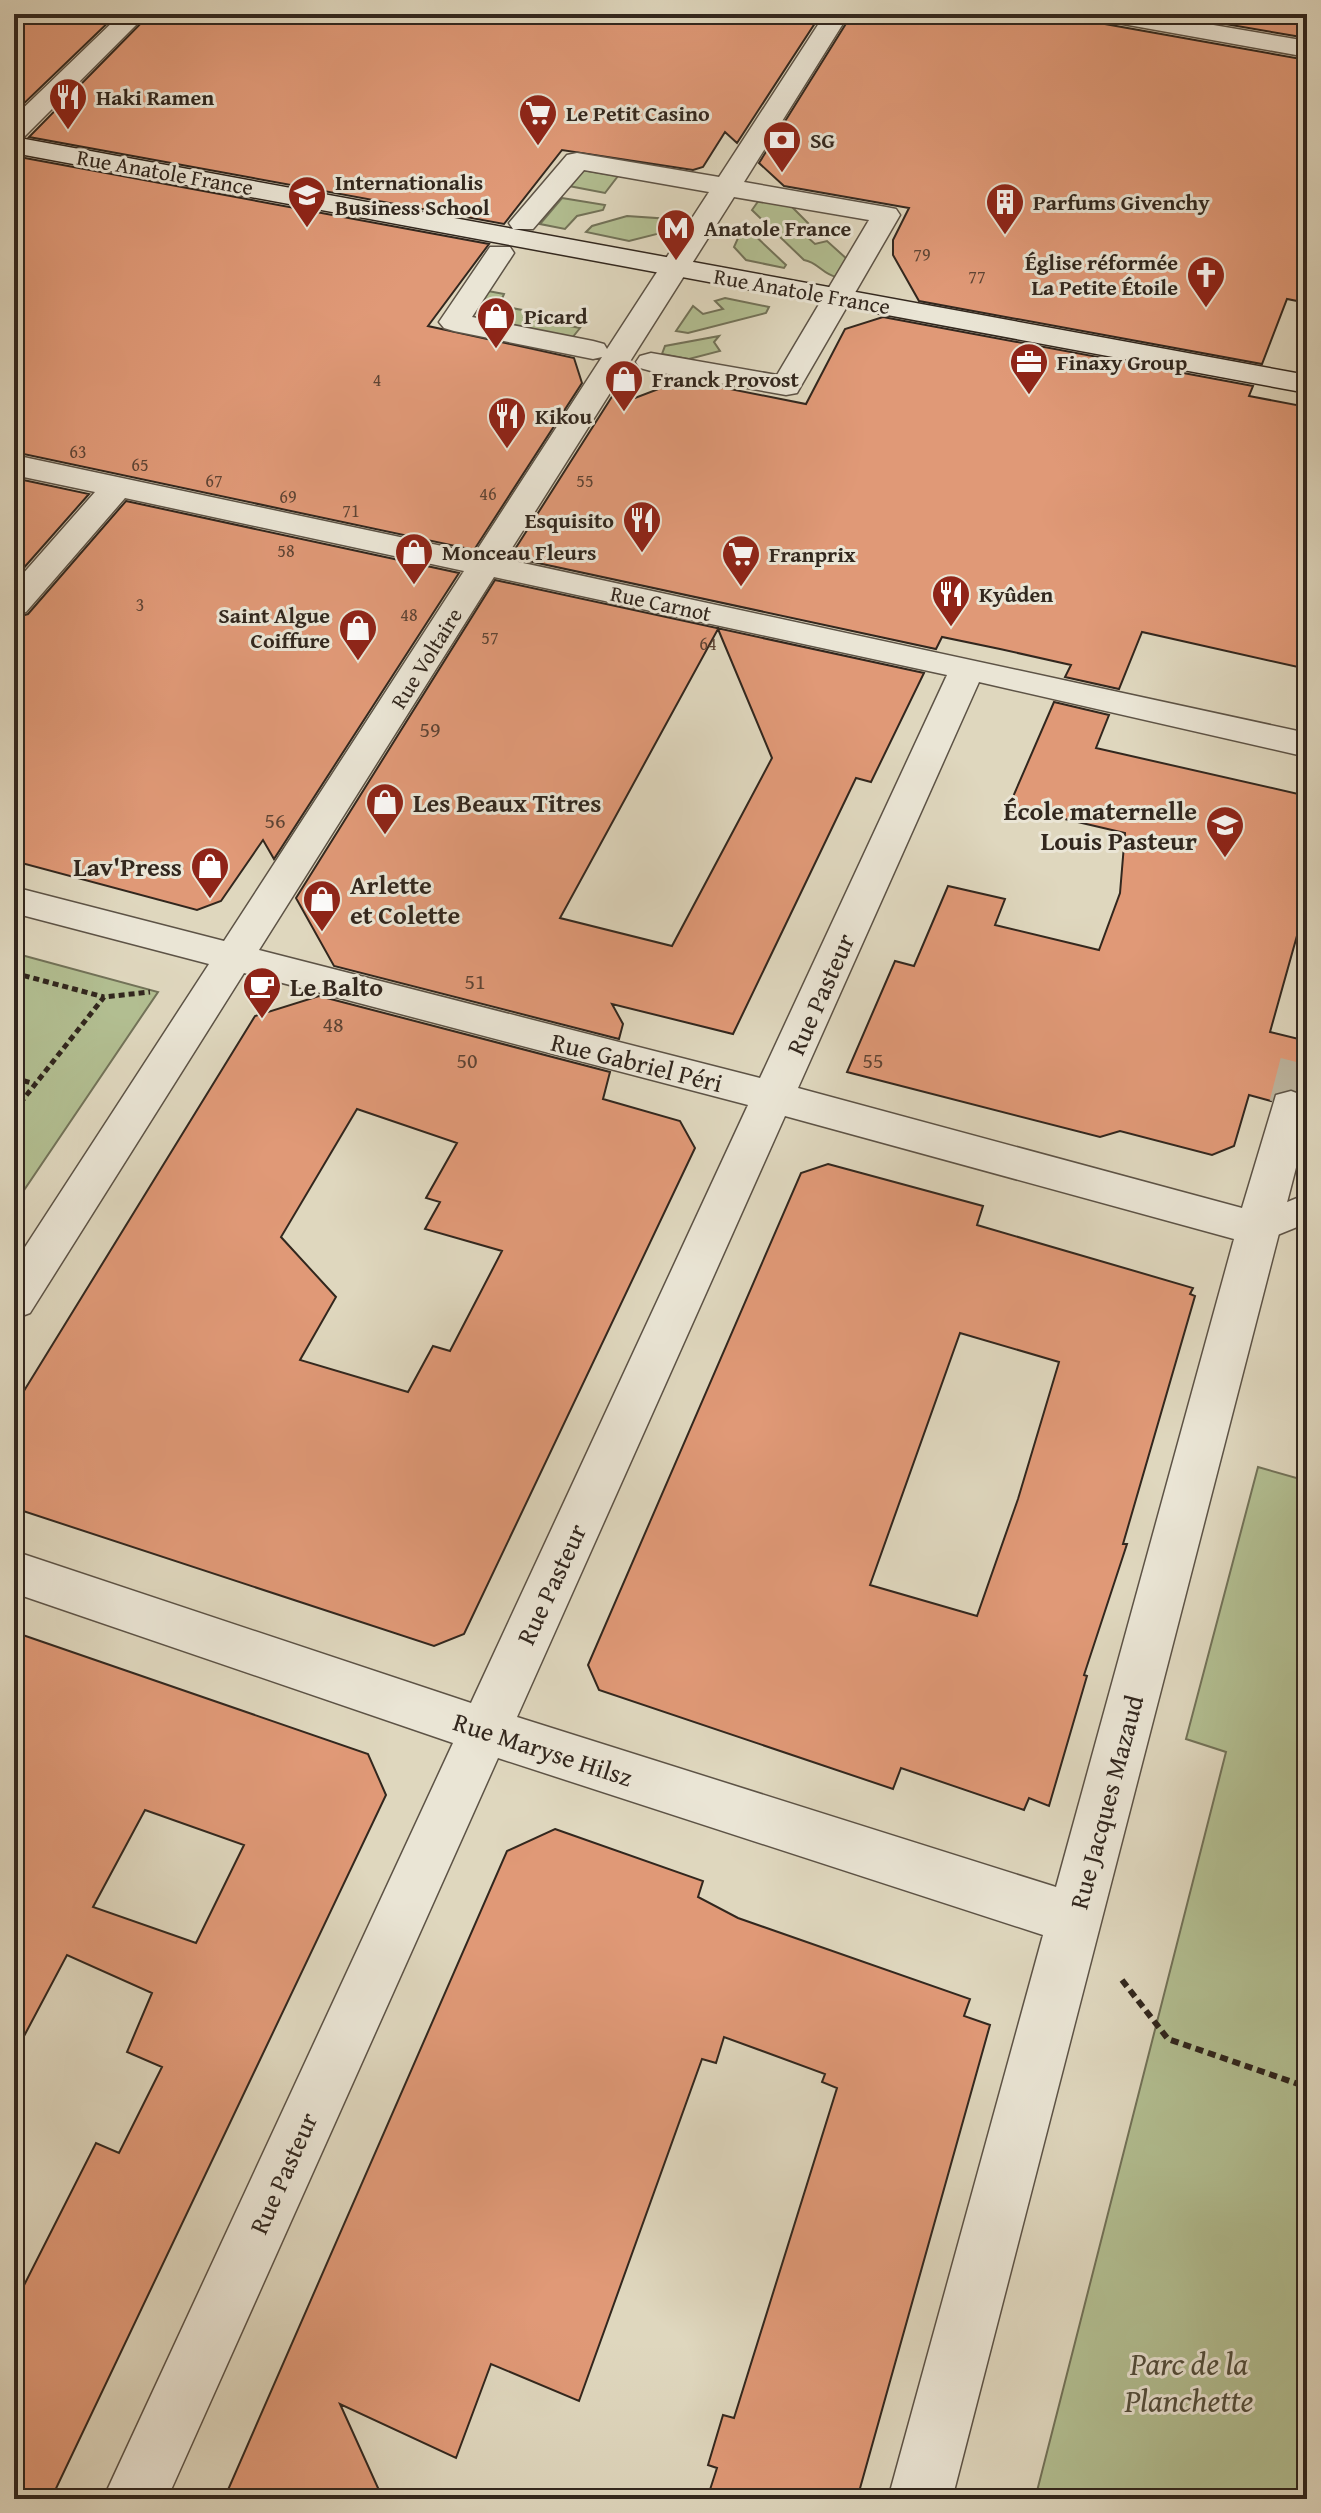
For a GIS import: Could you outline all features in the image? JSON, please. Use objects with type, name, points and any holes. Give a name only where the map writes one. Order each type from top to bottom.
[{"type":"street","points":[[14,132],[135,14]]},
{"type":"street","name":"Rue Voltaire","points":[[14,1301],[837,14]]},
{"type":"street","points":[[1106,14],[1307,49]]},
{"type":"street","name":"Rue Anatole France","points":[[14,145],[1307,384]]},
{"type":"street","points":[[523,223],[577,161],[886,215],[786,386],[651,362]]},
{"type":"street","points":[[500,253],[454,322],[593,350]]},
{"type":"street","name":"Rue Carnot","points":[[14,465],[968,668],[1307,745]]},
{"type":"street","points":[[14,605],[117,487]]},
{"type":"street","name":"Rue Pasteur","points":[[135,2499],[968,668]]},
{"type":"street","name":"Rue Gabriel Péri","points":[[14,900],[773,1097],[1258,1229]]},
{"type":"street","name":"Rue Jacques Mazaud","points":[[920,2499],[1291,1106]]},
{"type":"street","name":"Rue Maryse Hilsz","points":[[14,1572],[484,1730],[1075,1919]]},
{"type":"lane","points":[[1258,1229],[1307,1208]]},
{"type":"path","points":[[14,973],[104,997],[158,992]]},
{"type":"path","points":[[14,1111],[104,997]]},
{"type":"path","points":[[14,1078],[35,1084]]},
{"type":"path","points":[[1075,1919],[1168,2039],[1307,2087]]},
{"type":"green space","points":[[582,170],[618,176],[605,193],[569,186]]},
{"type":"green space","points":[[562,198],[605,205],[603,210],[577,216],[565,229],[540,224]]},
{"type":"green space","points":[[759,200],[791,206],[808,223],[796,227],[815,244],[827,241],[848,260],[837,277],[804,260],[752,210]]},
{"type":"green space","points":[[627,216],[670,219],[661,233],[629,241],[586,232],[592,226]]},
{"type":"green space","points":[[742,229],[749,230],[786,265],[784,268],[746,260],[734,247]]},
{"type":"green space","points":[[488,291],[504,294],[501,301],[506,307],[528,311],[524,317],[580,328],[572,338],[502,326],[482,304]]},
{"type":"green space","points":[[725,298],[769,307],[766,313],[688,333],[676,331],[693,306],[703,314],[723,309],[715,301]]},
{"type":"green space","points":[[719,336],[714,342],[720,351],[689,359],[662,354],[665,346]]},
{"type":"green space","points":[[14,953],[158,992],[14,1205]]},
{"type":"green space","name":"Parc de la Planchette","points":[[1258,1467],[1307,1481],[1307,2499],[1035,2499],[1226,1752],[1186,1739]]},
{"type":"building","points":[[14,14],[117,14],[14,113]]},
{"type":"building","points":[[150,14],[821,14],[737,143],[725,132],[703,167],[693,170],[562,150],[504,224],[29,137]]},
{"type":"building","points":[[852,14],[1091,14],[1105,24],[1307,60],[1307,303],[1287,299],[1262,364],[919,301],[893,255],[893,240],[909,208],[784,186],[759,163]]},
{"type":"building","points":[[1167,14],[1307,14],[1307,38]]},
{"type":"building","points":[[14,156],[489,244],[428,326],[574,358],[582,383],[474,550],[14,452]]},
{"type":"building","points":[[883,317],[1253,386],[1249,396],[1307,407],[1307,669],[1142,632],[1119,689],[1065,677],[1071,665],[1000,649],[942,637],[936,649],[510,557],[613,395],[635,398],[661,388],[700,383],[806,404],[845,329]]},
{"type":"building","points":[[14,478],[89,494],[14,579]]},
{"type":"building","points":[[126,501],[459,573],[274,859],[263,840],[221,901],[197,910],[14,861],[14,618],[28,614]]},
{"type":"building","points":[[495,580],[924,673],[871,782],[856,778],[733,1034],[612,1004],[623,1024],[619,1039],[334,966],[296,898]],"holes":[[[718,629],[772,758],[672,946],[560,918]]]},
{"type":"building","points":[[1054,702],[1109,715],[1096,748],[1307,796],[1307,900],[1270,1032],[1307,1041],[1307,1094],[1290,1088],[1275,1092],[1271,1101],[1249,1095],[1234,1146],[1212,1155],[1120,1131],[1100,1137],[847,1072],[895,961],[914,966],[948,886],[1005,899],[995,925],[1099,950],[1120,893],[1125,833],[1009,806]]},
{"type":"building","points":[[319,996],[610,1072],[603,1099],[680,1121],[695,1148],[464,1634],[434,1646],[14,1508],[14,1407],[255,1016]],"holes":[[[357,1109],[457,1143],[426,1198],[440,1202],[425,1229],[502,1251],[450,1351],[433,1346],[408,1392],[300,1360],[336,1297],[281,1237]]]},
{"type":"building","points":[[828,1164],[983,1206],[977,1225],[1193,1288],[1190,1294],[1195,1296],[1123,1544],[1127,1544],[1084,1675],[1087,1676],[1049,1806],[1029,1798],[1024,1810],[901,1768],[893,1789],[599,1690],[588,1665],[801,1173]],"holes":[[[960,1333],[1059,1362],[1018,1499],[977,1616],[870,1585]]]},
{"type":"building","points":[[14,1632],[368,1754],[386,1795],[51,2499],[14,2499],[14,2305],[96,2143],[119,2153],[162,2067],[127,2052],[152,1993],[67,1955],[14,2055]],"holes":[[[145,1810],[244,1845],[196,1943],[93,1907]]]},
{"type":"building","points":[[555,1829],[703,1881],[698,1897],[738,1918],[970,1999],[964,2016],[990,2025],[857,2499],[707,2499],[717,2468],[708,2465],[723,2415],[734,2418],[837,2088],[822,2082],[825,2074],[724,2037],[716,2063],[702,2059],[579,2401],[491,2364],[456,2458],[340,2404],[383,2499],[224,2499],[507,1851]]},
{"type":"tunnel","points":[[1291,1106],[1307,1044]]},
{"type":"place","name":"Haki Ramen","points":[[68,131]]},
{"type":"place","name":"Le Petit Casino","points":[[538,147]]},
{"type":"place","name":"SG","points":[[782,174]]},
{"type":"place","name":"Internationalis Business School","points":[[307,229]]},
{"type":"place","name":"Parfums Givenchy","points":[[1005,236]]},
{"type":"place","name":"Anatole France","points":[[676,262]]},
{"type":"place","name":"Église réformée La Petite Étoile","points":[[1206,309]]},
{"type":"place","name":"Picard","points":[[496,350]]},
{"type":"place","name":"Finaxy Group","points":[[1029,396]]},
{"type":"place","name":"Franck Provost","points":[[624,413]]},
{"type":"place","name":"Kikou","points":[[507,450]]},
{"type":"place","name":"Esquisito","points":[[642,554]]},
{"type":"place","name":"Monceau Fleurs","points":[[414,586]]},
{"type":"place","name":"Franprix","points":[[741,588]]},
{"type":"place","name":"Kyûden","points":[[951,628]]},
{"type":"place","name":"Saint Algue Coiffure","points":[[358,662]]},
{"type":"place","name":"Les Beaux Titres","points":[[385,836]]},
{"type":"place","name":"École maternelle Louis Pasteur","points":[[1225,859]]},
{"type":"place","name":"Lav'Press","points":[[210,900]]},
{"type":"place","name":"Arlette et Colette","points":[[322,933]]},
{"type":"place","name":"Le Balto","points":[[262,1020]]}]
